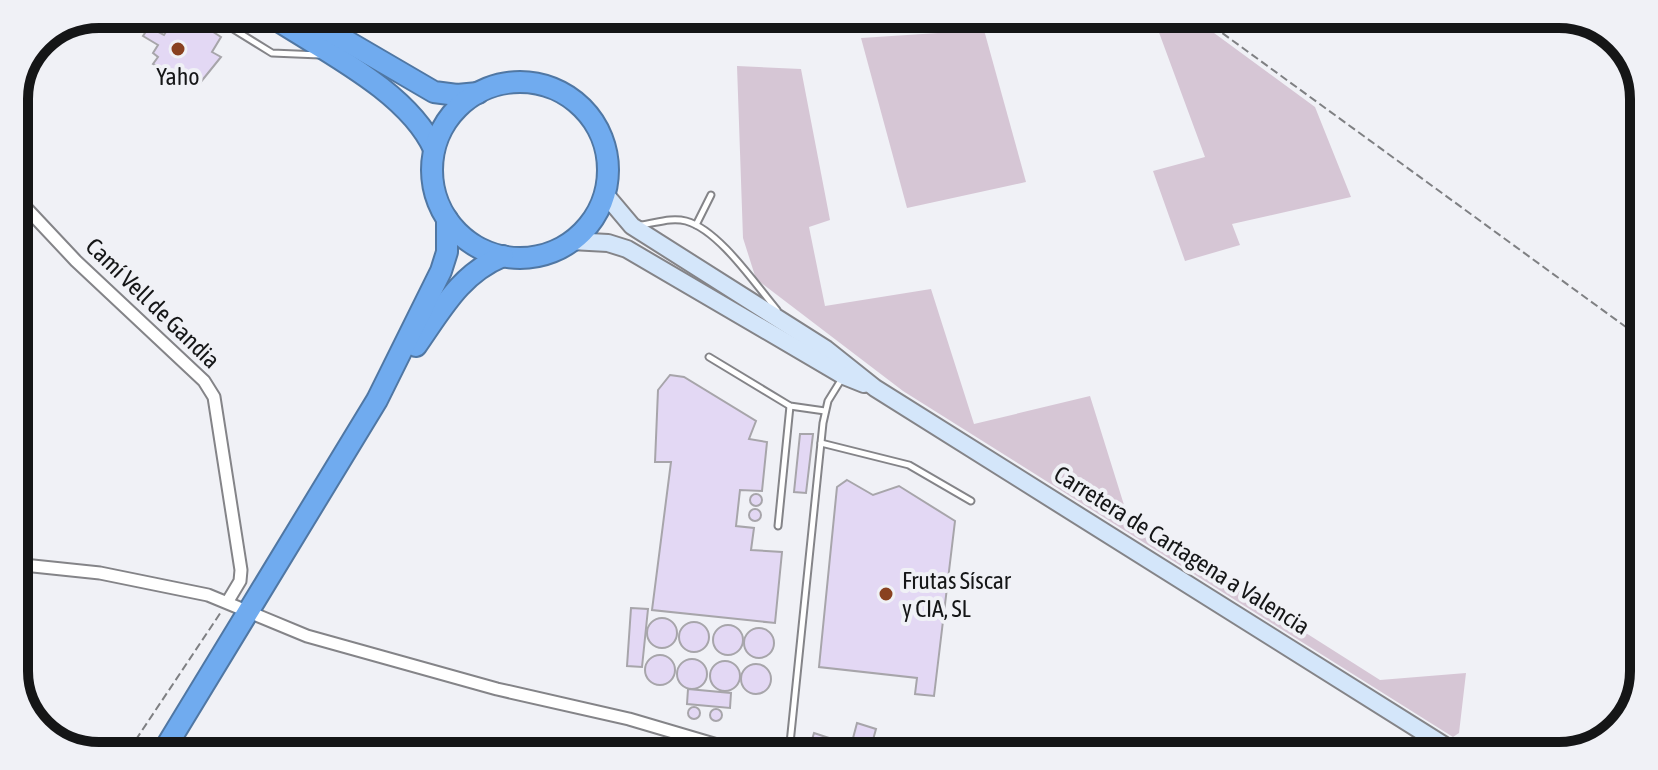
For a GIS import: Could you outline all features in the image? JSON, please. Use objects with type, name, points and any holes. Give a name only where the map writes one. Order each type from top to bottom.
[{"type":"highway","points":[[288,28],[383,89],[417,118],[434,149]]},
{"type":"highway","points":[[324,28],[434,92],[457,95],[478,93]]},
{"type":"highway","points":[[377,400],[441,271],[447,252],[447,219],[432,178],[434,149],[455,111],[478,93],[492,87],[523,82],[568,96],[599,132],[608,162],[605,194],[592,221],[571,241],[539,256],[503,256],[471,243],[447,219]]},
{"type":"highway","points":[[169,742],[377,400],[450,295],[474,270],[503,256]]},
{"type":"main road","name":"Carretera de Cartagena a Valencia","points":[[605,194],[632,226],[826,349],[875,388],[1439,742]]},
{"type":"main road","name":"Carretera de Cartagena a Valencia","points":[[571,241],[608,243],[627,249],[844,376],[875,388]]},
{"type":"street","name":"Camí Vell de Gandia","points":[[28,210],[76,261],[204,381],[214,397],[241,570],[240,581],[228,601]]},
{"type":"street","points":[[28,565],[100,573],[228,601],[307,636],[497,689],[629,719],[707,742]]},
{"type":"lane","points":[[232,28],[272,53],[300,57],[328,55]]},
{"type":"lane","points":[[696,225],[711,195]]},
{"type":"lane","points":[[632,226],[670,220],[696,225],[737,262],[793,329]]},
{"type":"lane","points":[[709,357],[790,406],[825,411]]},
{"type":"lane","points":[[790,742],[825,411],[844,376]]},
{"type":"lane","points":[[778,526],[790,406]]},
{"type":"lane","points":[[821,443],[909,465],[971,501]]},
{"type":"path","points":[[1215,28],[1630,330]]},
{"type":"path","points":[[134,742],[228,601]]},
{"type":"shaded area","points":[[1157,28],[1207,28],[1315,107],[1351,197],[1232,224],[1240,245],[1185,261],[1153,171],[1205,157]]},
{"type":"shaded area","points":[[984,30],[1026,182],[907,208],[861,38]]},
{"type":"shaded area","points":[[737,66],[801,69],[830,220],[809,227],[825,306],[931,289],[974,424],[1090,396],[1129,521],[1380,680],[1466,673],[1459,733],[1453,737],[903,391],[756,279],[743,238]]},
{"type":"building","points":[[148,28],[164,35],[168,28],[207,28],[221,37],[212,52],[221,57],[200,83],[194,81],[191,85],[153,64],[158,57],[153,53],[158,45],[143,36]]},
{"type":"building","points":[[670,375],[684,377],[756,421],[749,439],[767,442],[762,491],[740,490],[736,526],[754,528],[751,550],[782,552],[775,623],[652,610],[671,462],[655,462],[658,390]]},
{"type":"building","points":[[800,434],[813,434],[806,493],[794,492]]},
{"type":"building","name":"Frutas Síscar y CIA, SL","points":[[847,480],[873,495],[899,486],[955,521],[934,696],[915,694],[917,678],[819,667],[837,487]]},
{"type":"building","points":[[756,494],[762,500],[756,506],[750,500]]},
{"type":"building","points":[[755,509],[761,515],[755,521],[749,515]]},
{"type":"building","points":[[631,608],[648,609],[642,667],[627,666]]},
{"type":"building","points":[[662,618],[672,623],[677,633],[672,643],[662,648],[652,643],[647,633],[652,623]]},
{"type":"building","points":[[694,622],[704,627],[709,637],[704,647],[694,652],[684,647],[679,637],[684,627]]},
{"type":"building","points":[[728,625],[738,630],[743,640],[738,650],[728,655],[718,650],[713,640],[718,630]]},
{"type":"building","points":[[759,628],[769,633],[774,643],[769,653],[759,658],[749,653],[744,643],[749,633]]},
{"type":"building","points":[[660,655],[670,660],[675,670],[670,680],[660,685],[650,680],[645,670],[650,660]]},
{"type":"building","points":[[692,659],[702,664],[707,674],[702,684],[692,689],[682,684],[677,674],[682,664]]},
{"type":"building","points":[[725,661],[735,666],[740,676],[735,686],[725,691],[715,686],[710,676],[715,666]]},
{"type":"building","points":[[756,664],[766,669],[771,679],[766,689],[756,694],[746,689],[741,679],[746,669]]},
{"type":"building","points":[[688,689],[731,693],[730,708],[687,704]]},
{"type":"building","points":[[694,707],[700,713],[694,719],[688,713]]},
{"type":"building","points":[[716,709],[722,715],[716,721],[710,715]]},
{"type":"building","points":[[857,723],[876,729],[872,742],[852,742]]},
{"type":"building","points":[[814,733],[841,742],[811,742]]},
{"type":"place","name":"Yaho","points":[[178,49]]},
{"type":"place","name":"Frutas Síscar y CIA, SL","points":[[886,594]]}]
